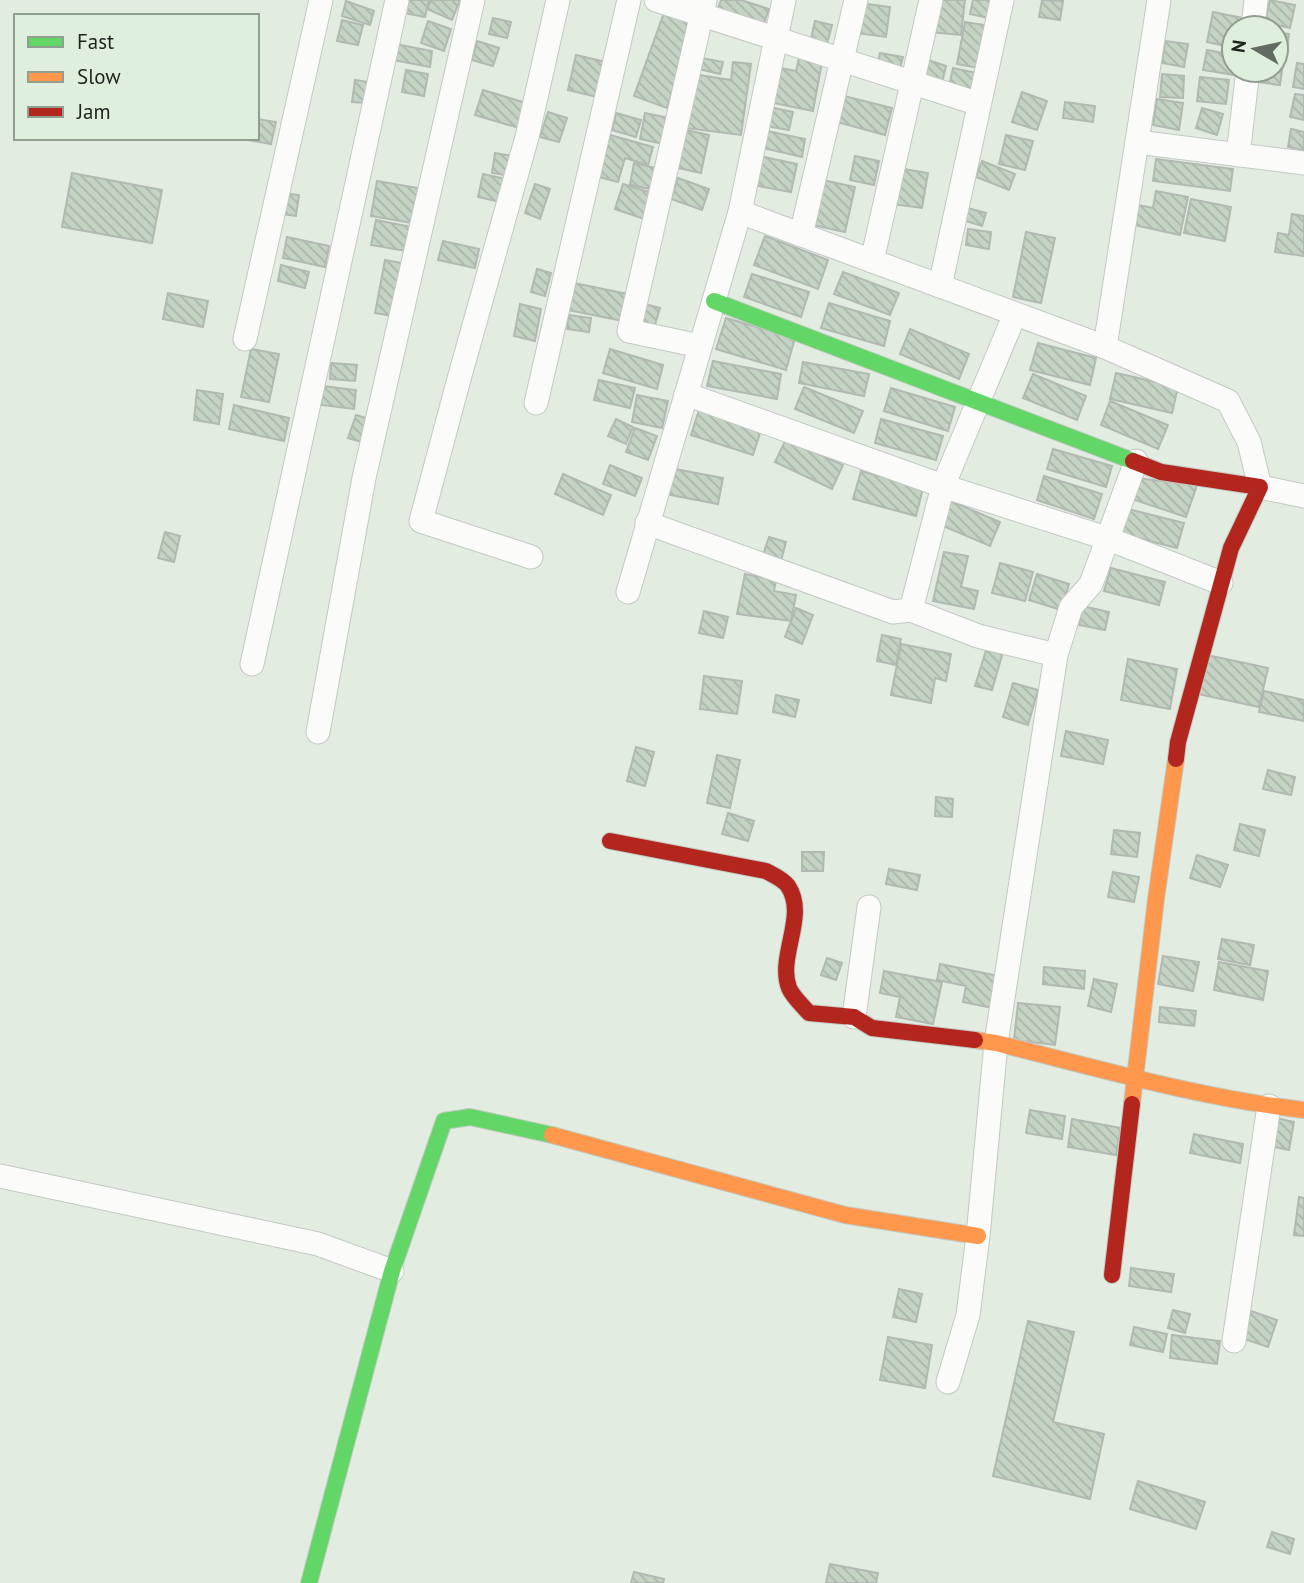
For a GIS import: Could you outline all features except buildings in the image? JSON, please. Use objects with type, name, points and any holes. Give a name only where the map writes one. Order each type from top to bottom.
[{"type":"street","points":[[245,340],[321,0]]},
{"type":"street","points":[[252,664],[397,0]]},
{"type":"street","points":[[318,732],[364,478],[473,0]]},
{"type":"street","points":[[531,557],[421,521],[527,137],[558,0]]},
{"type":"street","points":[[536,403],[629,0]]},
{"type":"street","points":[[656,0],[703,7],[775,38],[979,104]]},
{"type":"street","points":[[628,592],[740,212],[784,0]]},
{"type":"street","points":[[801,235],[856,0]]},
{"type":"street","points":[[872,261],[931,0]]},
{"type":"street","points":[[940,286],[1002,0]]},
{"type":"street","points":[[1105,346],[1159,0]]},
{"type":"street","points":[[700,346],[629,331],[703,7]]},
{"type":"street","points":[[1238,155],[1246,84]]},
{"type":"street","points":[[1137,142],[1304,163]]},
{"type":"street","points":[[740,212],[1105,346],[1228,401],[1249,442],[1260,487],[1231,548],[1178,742],[1156,899],[1112,1275]]},
{"type":"street","points":[[714,301],[1161,472],[1304,496]]},
{"type":"street","points":[[911,610],[943,486],[1015,314]]},
{"type":"street","points":[[685,394],[943,486],[1109,539],[1221,583]]},
{"type":"street","points":[[948,1382],[968,1315],[996,1044],[1056,655],[1071,607],[1091,584],[1136,461]]},
{"type":"street","points":[[647,523],[893,612],[911,610],[978,636],[1056,655]]},
{"type":"street","points":[[610,841],[766,871],[786,884],[792,895],[793,921],[787,958],[788,987],[809,1013],[854,1017],[872,1028],[996,1044],[1269,1106],[1304,1110]]},
{"type":"street","points":[[854,1017],[869,907]]},
{"type":"street","points":[[1234,1341],[1269,1106]]},
{"type":"street","points":[[309,1583],[392,1271],[444,1121],[470,1117],[534,1130],[845,1215],[978,1237]]},
{"type":"street","points":[[0,1176],[318,1244],[392,1271]]},
{"type":"traffic: fast","points":[[714,301],[1133,461]]},
{"type":"traffic: fast","points":[[309,1583],[392,1271],[444,1121],[470,1117],[552,1135]]},
{"type":"traffic: slow","points":[[1132,1104],[1156,899],[1176,759]]},
{"type":"traffic: slow","points":[[975,1040],[1187,1090],[1304,1110]]},
{"type":"traffic: slow","points":[[552,1135],[845,1215],[978,1236]]},
{"type":"traffic: jam","points":[[1133,461],[1161,472],[1260,487],[1231,548],[1178,742],[1176,759]]},
{"type":"traffic: jam","points":[[610,841],[766,871],[783,881],[793,898],[795,910],[786,976],[795,998],[809,1013],[854,1017],[872,1028],[975,1040]]},
{"type":"traffic: jam","points":[[1112,1275],[1132,1104]]}]
